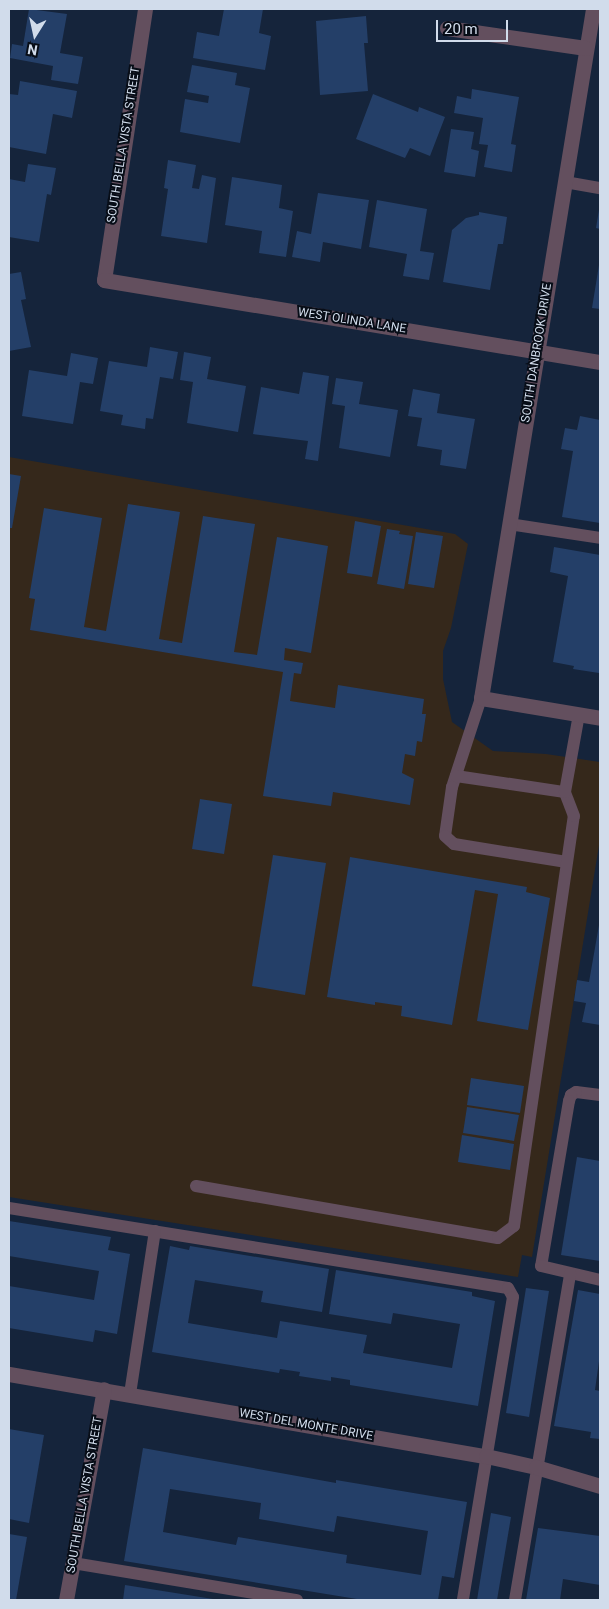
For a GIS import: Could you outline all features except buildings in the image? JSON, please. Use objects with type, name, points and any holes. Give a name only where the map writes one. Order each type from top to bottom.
[{"type":"street","name":"SOUTH BELLA VISTA STREET","points":[[104,280],[145,9]]},
{"type":"street","name":"SOUTH DANBROOK DRIVE","points":[[481,698],[593,9]]},
{"type":"street","points":[[447,28],[586,48]]},
{"type":"street","name":"WEST OLINDA LANE","points":[[104,280],[600,362]]},
{"type":"street","points":[[481,698],[600,718]]},
{"type":"street","name":"WEST DEL MONTE DRIVE","points":[[9,1374],[486,1456],[536,1467],[600,1486]]},
{"type":"street","name":"SOUTH BELLA VISTA STREET","points":[[66,1600],[104,1389]]},
{"type":"lane","points":[[565,182],[600,188]]},
{"type":"lane","points":[[509,524],[600,538]]},
{"type":"lane","points":[[481,698],[452,789],[445,836],[454,844],[567,862]]},
{"type":"lane","points":[[196,1186],[498,1238],[514,1226],[574,816],[565,792],[579,714]]},
{"type":"lane","points":[[456,776],[565,792]]},
{"type":"lane","points":[[600,1095],[576,1092],[571,1095],[540,1266],[600,1280]]},
{"type":"lane","points":[[9,1208],[508,1288],[513,1297],[463,1600]]},
{"type":"lane","points":[[130,1394],[155,1231]]},
{"type":"lane","points":[[515,1600],[570,1274]]},
{"type":"lane","points":[[73,1563],[297,1600]]},
{"type":"shaded area","points":[[9,457],[455,534],[468,544],[451,628],[443,651],[443,679],[452,722],[493,751],[546,754],[600,762],[600,839],[532,1257],[522,1255],[518,1277],[9,1197]]}]
